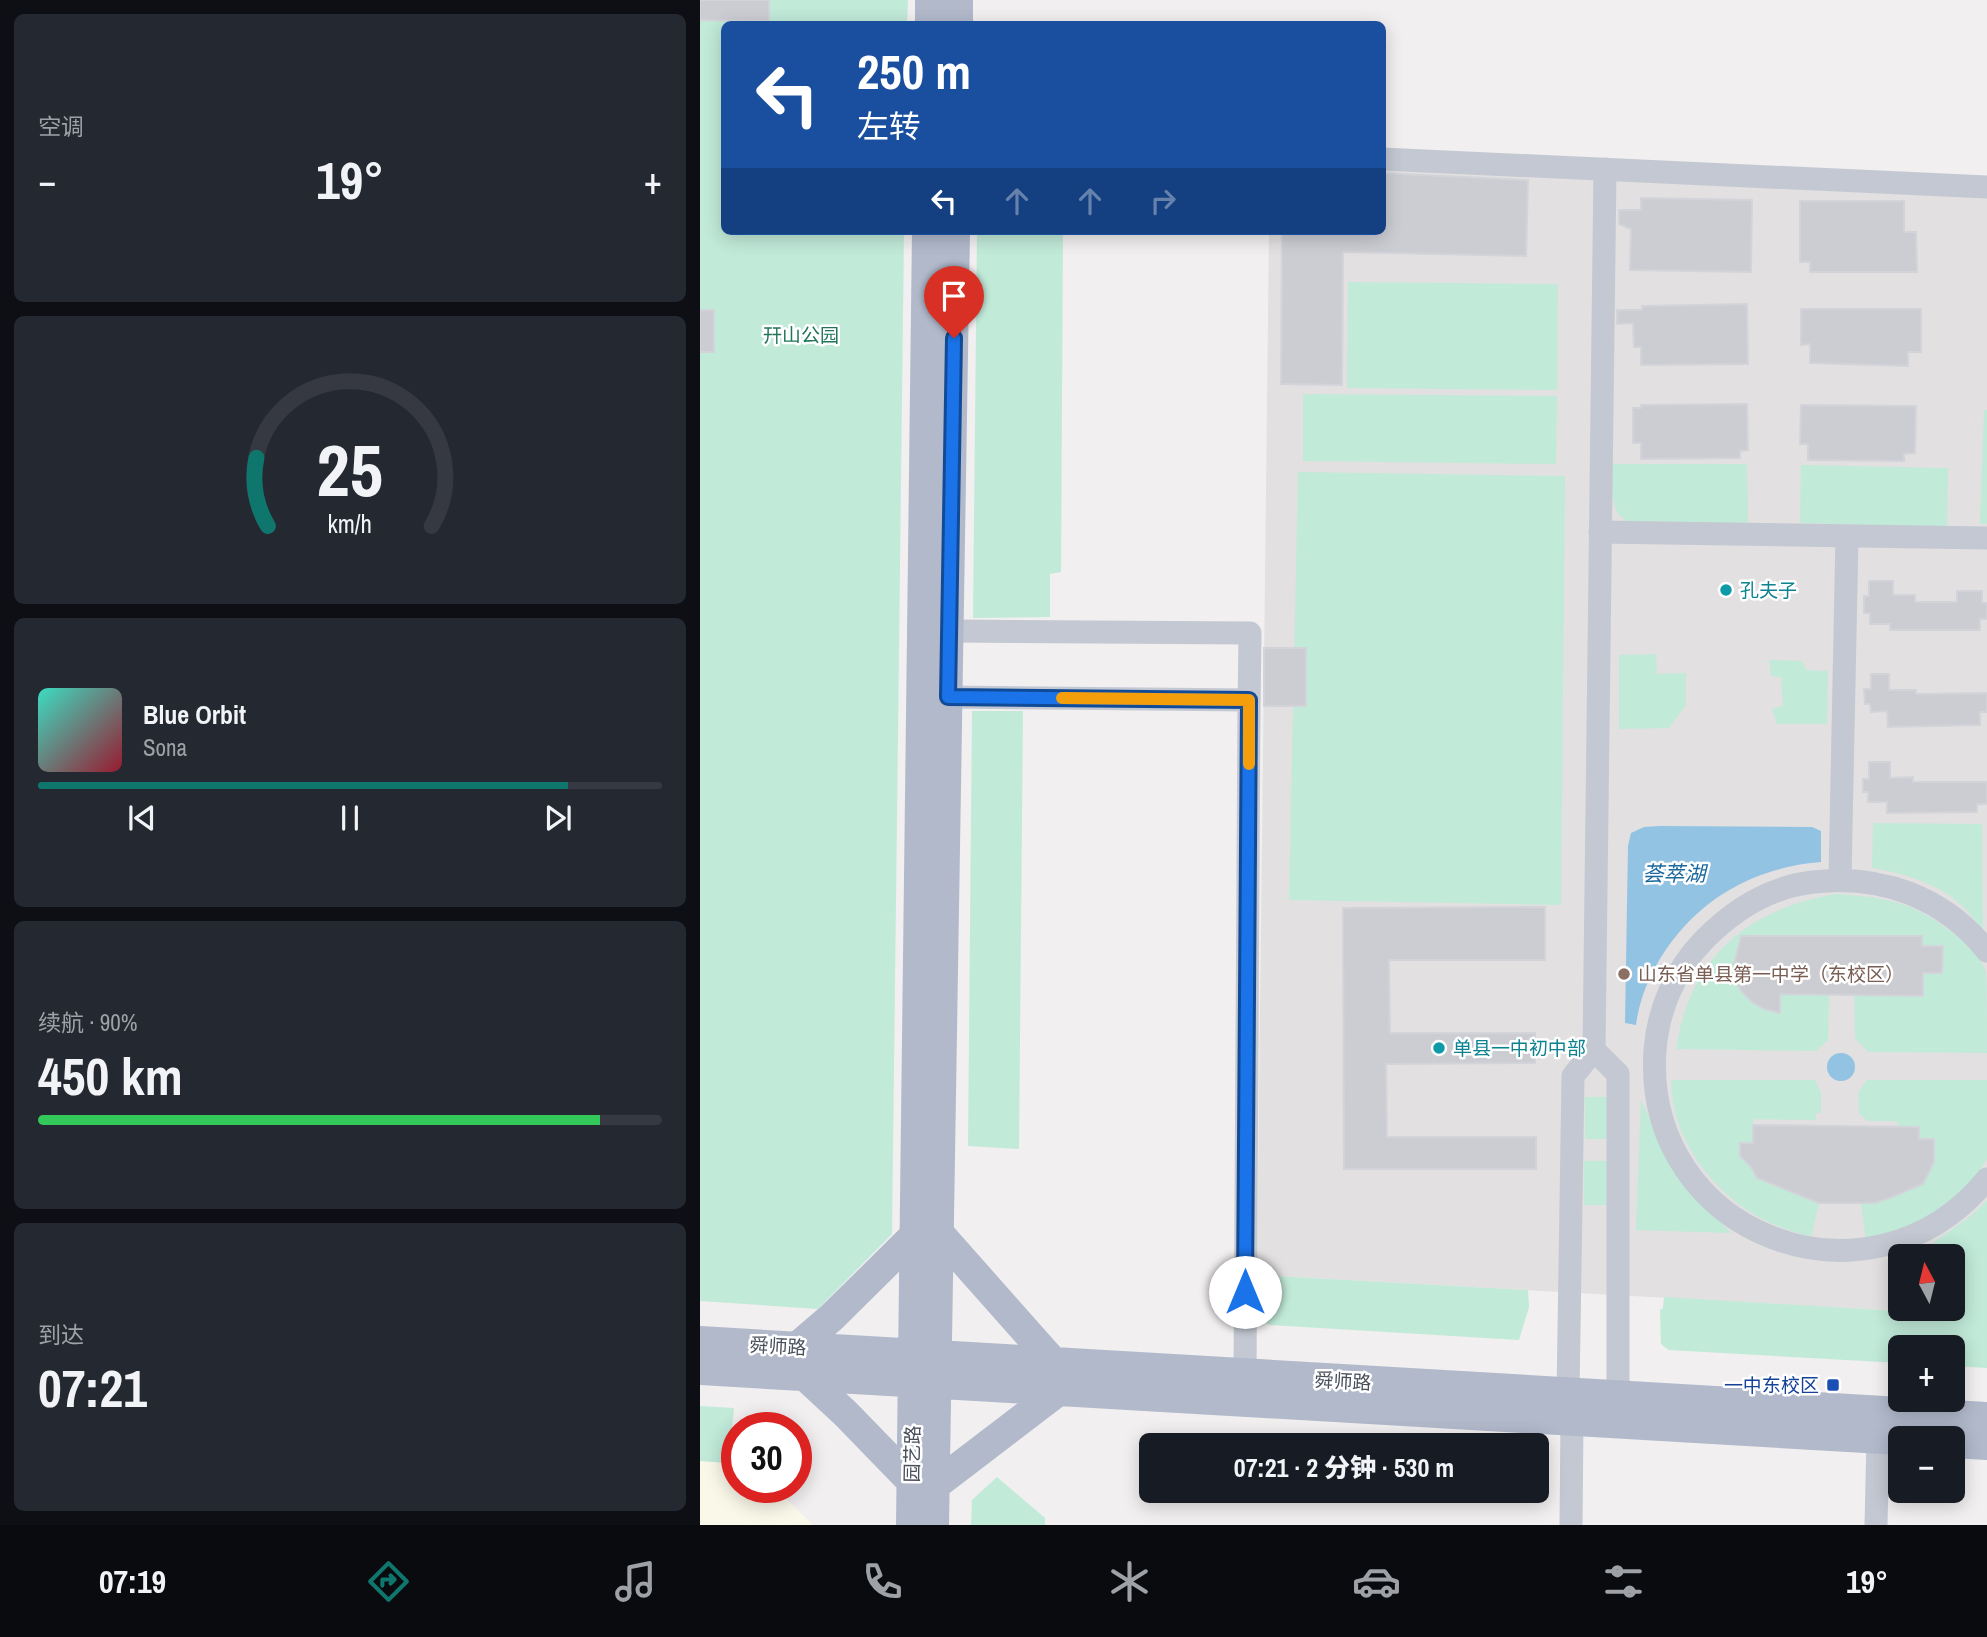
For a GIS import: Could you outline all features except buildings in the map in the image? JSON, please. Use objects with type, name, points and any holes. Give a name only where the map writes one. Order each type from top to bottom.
[{"type":"main road","points":[[930,0],[930,21]]},
{"type":"main road","points":[[958,0],[958,21]]},
{"type":"main road","points":[[923,1484],[1056,1378],[927,1233],[928,235]]},
{"type":"main road","points":[[797,1347],[927,1233],[950,631],[955,235]]},
{"type":"main road","name":"园艺路","points":[[911,1525],[923,1484],[927,1233]]},
{"type":"main road","name":"舜师路","points":[[700,1341],[925,1354],[1056,1378],[1570,1407],[1618,1396],[1987,1417]]},
{"type":"main road","name":"舜师路","points":[[700,1370],[925,1384],[1056,1378],[1245,1375],[1888,1439]]},
{"type":"main road","points":[[805,1376],[923,1484],[934,1525]]},
{"type":"main road","points":[[1965,1444],[1987,1445]]},
{"type":"street","points":[[1386,159],[1987,187]]},
{"type":"street","points":[[1571,1525],[1573,1076],[1594,1050],[1605,169]]},
{"type":"street","points":[[1600,532],[1987,538]]},
{"type":"street","points":[[1840,879],[1847,536]]},
{"type":"street","points":[[950,631],[1250,633],[1249,711]]},
{"type":"street","points":[[948,697],[1249,700],[1245,1375]]},
{"type":"street","points":[[1987,951],[1974,934],[1945,911],[1913,894],[1877,883],[1840,879],[1798,884],[1757,899],[1721,922],[1692,953],[1681,971],[1670,990],[1657,1031],[1654,1073],[1660,1115],[1677,1155],[1701,1190],[1734,1218],[1771,1238],[1813,1250],[1856,1251],[1898,1243],[1937,1225],[1971,1199],[1987,1179]]},
{"type":"street","points":[[1594,1050],[1618,1074],[1618,1396]]},
{"type":"street","points":[[1876,1525],[1888,1446]]},
{"type":"shaded area","name":"山东省单县第一中学（东校区）","points":[[1386,159],[1987,189],[1987,1316],[1965,1315],[1965,1244],[1888,1244],[1888,1310],[1257,1275],[1269,235],[1386,235]]},
{"type":"shaded area","points":[[700,1461],[721,1463],[721,1503],[790,1503],[813,1525],[700,1525]]},
{"type":"green space","name":"幵山公园","points":[[700,0],[908,0],[907,21],[721,21],[721,235],[904,235],[892,1234],[818,1309],[700,1301]]},
{"type":"green space","points":[[977,235],[1063,235],[1061,572],[1050,574],[1050,617],[973,618]]},
{"type":"green space","points":[[1348,282],[1558,284],[1557,390],[1347,388]]},
{"type":"green space","points":[[1303,394],[1557,396],[1556,464],[1303,461]]},
{"type":"green space","points":[[1984,410],[1987,410],[1987,524],[1980,524]]},
{"type":"green space","points":[[1612,464],[1747,464],[1748,524],[1627,521],[1614,504]]},
{"type":"green space","points":[[1801,465],[1948,468],[1947,527],[1800,523]]},
{"type":"green space","points":[[1298,472],[1565,476],[1561,905],[1289,900]]},
{"type":"green space","points":[[1656,654],[1657,674],[1686,673],[1686,705],[1669,728],[1619,729],[1619,655]]},
{"type":"green space","points":[[1769,660],[1802,661],[1806,670],[1828,671],[1827,724],[1777,724],[1772,709],[1783,706],[1781,677],[1771,676]]},
{"type":"green space","points":[[972,711],[1023,711],[1019,1149],[968,1146]]},
{"type":"green space","points":[[1873,823],[1982,824],[1983,929],[1963,907],[1941,890],[1907,876],[1872,868]]},
{"type":"green space","points":[[1835,894],[1871,897],[1915,909],[1944,926],[1971,949],[1986,972],[1987,1053],[1868,1052],[1855,1038],[1854,995],[1829,995],[1828,1040],[1816,1051],[1676,1049],[1683,1017],[1694,989],[1709,964],[1727,943],[1749,926],[1775,912]]},
{"type":"green space","points":[[1671,1080],[1815,1080],[1821,1092],[1821,1113],[1816,1113],[1816,1120],[1753,1119],[1753,1143],[1740,1143],[1740,1156],[1757,1178],[1819,1203],[1811,1237],[1764,1220],[1745,1209],[1712,1180],[1687,1144],[1673,1102]]},
{"type":"green space","points":[[1867,1080],[1987,1080],[1987,1159],[1962,1191],[1921,1222],[1866,1240],[1861,1204],[1875,1203],[1923,1184],[1919,1127],[1899,1126],[1895,1121],[1868,1121],[1859,1114],[1858,1093]]},
{"type":"green space","points":[[1585,1097],[1607,1097],[1608,1139],[1585,1139]]},
{"type":"green space","points":[[1641,1100],[1680,1170],[1704,1203],[1731,1233],[1636,1230]]},
{"type":"green space","points":[[1584,1161],[1607,1161],[1607,1205],[1584,1205]]},
{"type":"green space","points":[[1987,1200],[1987,1368],[1965,1367],[1965,1335],[1888,1335],[1888,1362],[1669,1350],[1661,1344],[1660,1310],[1663,1308],[1664,1297],[1888,1310],[1888,1321],[1965,1321],[1965,1244],[1933,1244],[1972,1215]]},
{"type":"green space","points":[[1257,1275],[1528,1290],[1529,1307],[1519,1340],[1270,1325],[1259,1316],[1257,1310]]},
{"type":"green space","points":[[700,1406],[734,1408],[734,1412],[721,1412],[721,1462],[700,1461]]},
{"type":"green space","points":[[997,1477],[1045,1518],[1045,1525],[971,1525],[972,1500]]},
{"type":"water","name":"荟萃湖","points":[[1644,827],[1812,827],[1821,831],[1821,862],[1787,867],[1754,878],[1715,899],[1698,913],[1683,928],[1657,964],[1640,1004],[1636,1025],[1625,1023],[1628,846],[1631,833]]},
{"type":"water","points":[[1841,1053],[1851,1057],[1855,1067],[1851,1077],[1841,1081],[1831,1077],[1827,1067],[1831,1057]]},
{"type":"slow traffic","points":[[1062,698],[1249,700],[1249,764]]},
{"type":"place","name":"孔夫子","points":[[1726,590]]},
{"type":"place","name":"山东省单县第一中学（东校区）","points":[[1624,974]]},
{"type":"place","name":"单县一中初中部","points":[[1439,1048]]},
{"type":"place","name":"一中东校区","points":[[1833,1385]]},
{"type":"route","points":[[954,338],[948,697],[1249,700],[1245,1292]]}]
